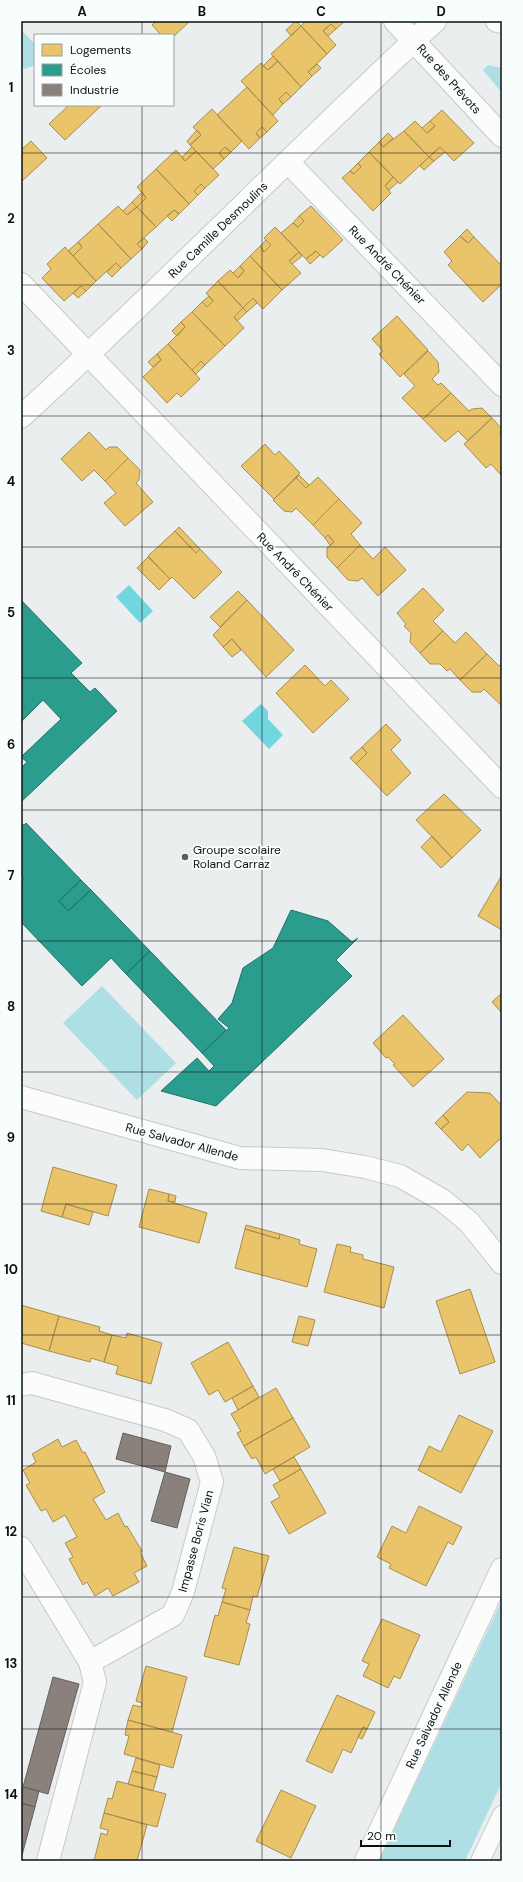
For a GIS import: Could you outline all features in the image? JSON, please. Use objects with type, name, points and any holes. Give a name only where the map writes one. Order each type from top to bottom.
[{"type":"street","name":"Rue des Prévots","points":[[395,21],[415,41],[447,79],[502,136]]},
{"type":"street","name":"Rue Camille Desmoulins","points":[[21,417],[89,355],[366,85],[435,21]]},
{"type":"street","points":[[497,21],[502,22]]},
{"type":"street","name":"Rue André Chénier","points":[[288,162],[502,385]]},
{"type":"street","name":"Rue André Chénier","points":[[21,284],[502,788]]},
{"type":"street","name":"Rue Salvador Allende","points":[[21,1097],[240,1158],[322,1160],[400,1176],[442,1200],[469,1222],[502,1264]]},
{"type":"street","name":"Impasse Boris Vian","points":[[21,1385],[32,1383],[166,1420],[188,1430],[204,1456],[212,1482],[183,1592],[172,1615],[90,1662]]},
{"type":"street","points":[[21,1548],[90,1662],[95,1682],[48,1861]]},
{"type":"street","name":"Rue Salvador Allende","points":[[366,1861],[502,1569]]},
{"type":"lane","points":[[480,1861],[502,1815]]},
{"type":"shaded area","points":[[21,30],[34,43],[34,65],[25,69],[21,66]]},
{"type":"shaded area","points":[[488,65],[502,68],[502,93],[483,70]]},
{"type":"shaded area","points":[[102,986],[176,1063],[137,1100],[63,1023]]},
{"type":"shaded area","points":[[502,1600],[502,1782],[465,1861],[379,1861]]},
{"type":"water","points":[[129,585],[153,611],[140,623],[116,597]]},
{"type":"water","points":[[261,704],[268,711],[268,719],[283,735],[269,749],[242,721]]},
{"type":"building: Logements","points":[[156,21],[190,21],[174,36],[174,34],[160,34],[152,25]]},
{"type":"building: Logements","points":[[296,21],[301,26],[291,36],[286,30]]},
{"type":"building: Logements","points":[[306,21],[345,21],[336,29],[331,24],[323,31],[336,45],[327,54],[301,26]]},
{"type":"building: Logements","points":[[331,24],[336,29],[328,36],[323,31]]},
{"type":"building: Logements","points":[[301,26],[327,54],[308,72],[312,76],[301,87],[271,54]]},
{"type":"building: Logements","points":[[273,56],[278,61],[268,70],[263,66]]},
{"type":"building: Logements","points":[[278,61],[301,87],[291,97],[286,92],[279,99],[283,104],[273,115],[241,81],[261,63],[268,70]]},
{"type":"building: Logements","points":[[317,64],[321,68],[312,76],[308,72]]},
{"type":"building: Logements","points":[[247,87],[278,121],[267,132],[262,127],[256,133],[260,138],[249,149],[217,115]]},
{"type":"building: Logements","points":[[286,92],[291,97],[283,104],[279,99]]},
{"type":"building: Logements","points":[[68,106],[101,106],[65,140],[49,124]]},
{"type":"building: Logements","points":[[212,109],[242,141],[231,152],[225,147],[219,153],[224,159],[213,169],[190,145],[201,135],[193,127]]},
{"type":"building: Logements","points":[[442,110],[474,143],[454,161],[440,147],[429,157],[404,131],[415,121],[427,133],[435,126],[430,121]]},
{"type":"building: Logements","points":[[430,121],[435,126],[427,133],[422,128]]},
{"type":"building: Logements","points":[[262,127],[267,132],[260,138],[256,133]]},
{"type":"building: Logements","points":[[197,130],[201,135],[190,145],[187,141]]},
{"type":"building: Logements","points":[[404,131],[429,157],[400,184],[369,152],[379,142],[383,147]]},
{"type":"building: Logements","points":[[388,133],[393,138],[383,147],[379,142]]},
{"type":"building: Logements","points":[[31,141],[47,158],[21,182],[21,150]]},
{"type":"building: Logements","points":[[192,147],[196,151],[185,161],[182,157]]},
{"type":"building: Logements","points":[[225,147],[231,152],[224,159],[219,153]]},
{"type":"building: Logements","points":[[440,147],[445,152],[434,161],[429,157]]},
{"type":"building: Logements","points":[[176,150],[185,161],[196,151],[219,175],[205,188],[201,184],[194,191],[198,195],[189,204],[156,169]]},
{"type":"building: Logements","points":[[369,152],[393,177],[385,186],[391,193],[373,211],[342,178],[350,171],[354,174],[361,167],[358,163]]},
{"type":"building: Logements","points":[[429,157],[434,161],[424,170],[420,166]]},
{"type":"building: Logements","points":[[358,163],[361,167],[354,174],[350,171]]},
{"type":"building: Logements","points":[[156,169],[189,204],[179,214],[174,210],[156,227],[137,207],[146,198],[137,187]]},
{"type":"building: Logements","points":[[393,177],[398,182],[389,190],[385,186]]},
{"type":"building: Logements","points":[[201,184],[205,188],[198,195],[194,191]]},
{"type":"building: Logements","points":[[142,192],[146,198],[137,207],[132,202]]},
{"type":"building: Logements","points":[[132,202],[137,207],[127,215],[123,211]]},
{"type":"building: Logements","points":[[118,206],[127,215],[137,207],[156,227],[137,244],[142,249],[131,259],[98,224]]},
{"type":"building: Logements","points":[[311,206],[343,240],[323,258],[316,251],[306,259],[281,233],[293,223],[298,227],[304,221],[299,216]]},
{"type":"building: Logements","points":[[174,210],[179,214],[172,221],[167,216]]},
{"type":"building: Logements","points":[[299,216],[304,221],[298,227],[293,223]]},
{"type":"building: Logements","points":[[98,224],[131,259],[121,268],[116,263],[96,281],[73,256],[82,247],[78,242]]},
{"type":"building: Logements","points":[[275,227],[299,252],[289,261],[301,273],[282,290],[250,256],[260,246],[264,252],[271,245],[264,238]]},
{"type":"building: Logements","points":[[467,229],[474,237],[468,243],[460,236]]},
{"type":"building: Logements","points":[[460,236],[468,243],[474,237],[502,266],[502,284],[483,302],[448,265],[452,261],[444,252]]},
{"type":"building: Logements","points":[[144,238],[148,242],[142,249],[137,244]]},
{"type":"building: Logements","points":[[266,240],[271,245],[264,252],[260,246]]},
{"type":"building: Logements","points":[[78,242],[82,247],[73,256],[68,251]]},
{"type":"building: Logements","points":[[65,247],[96,281],[86,291],[81,286],[64,301],[42,278],[51,269],[47,264]]},
{"type":"building: Logements","points":[[316,251],[320,255],[310,264],[306,259]]},
{"type":"building: Logements","points":[[299,252],[302,256],[292,264],[289,261]]},
{"type":"building: Logements","points":[[250,256],[282,290],[263,309],[253,298],[243,308],[218,281],[230,270],[238,278],[244,271],[240,266]]},
{"type":"building: Logements","points":[[116,263],[121,268],[112,277],[107,272]]},
{"type":"building: Logements","points":[[240,266],[244,271],[238,278],[233,273]]},
{"type":"building: Logements","points":[[218,281],[243,308],[234,317],[244,328],[225,346],[192,312],[202,302],[207,307],[213,301],[206,293]]},
{"type":"building: Logements","points":[[81,286],[86,291],[78,298],[73,293]]},
{"type":"building: Logements","points":[[209,296],[213,301],[207,307],[202,302]]},
{"type":"building: Logements","points":[[253,298],[257,303],[247,312],[243,308]]},
{"type":"building: Logements","points":[[243,308],[247,312],[237,321],[234,317]]},
{"type":"building: Logements","points":[[192,312],[225,346],[205,365],[201,361],[192,370],[168,344],[185,327],[181,322]]},
{"type":"building: Logements","points":[[397,316],[428,350],[400,377],[379,354],[383,351],[372,339]]},
{"type":"building: Logements","points":[[181,322],[185,327],[177,336],[172,331]]},
{"type":"building: Logements","points":[[168,344],[200,379],[181,397],[177,393],[167,403],[143,377],[161,360],[157,354]]},
{"type":"building: Logements","points":[[428,351],[438,362],[439,372],[432,379],[438,385],[441,383],[451,393],[423,419],[402,398],[415,386],[404,374]]},
{"type":"building: Logements","points":[[157,354],[161,360],[153,367],[148,362]]},
{"type":"building: Logements","points":[[201,361],[205,365],[196,374],[192,370]]},
{"type":"building: Logements","points":[[451,393],[469,411],[472,409],[482,408],[492,418],[468,441],[458,431],[445,442],[423,419]]},
{"type":"building: Logements","points":[[492,418],[502,429],[500,434],[502,436],[501,475],[491,464],[486,468],[464,444]]},
{"type":"building: Logements","points":[[89,432],[106,450],[109,447],[117,447],[128,458],[105,481],[94,470],[82,481],[61,459]]},
{"type":"building: Logements","points":[[265,444],[275,455],[279,451],[300,473],[274,499],[241,466]]},
{"type":"building: Logements","points":[[128,458],[140,470],[139,480],[136,483],[153,502],[125,526],[104,503],[116,493],[105,481]]},
{"type":"building: Logements","points":[[299,475],[309,485],[306,488],[296,478]]},
{"type":"building: Logements","points":[[318,477],[339,499],[313,525],[296,508],[292,512],[284,511],[273,500],[296,478],[306,488]]},
{"type":"building: Logements","points":[[339,499],[362,523],[351,534],[360,545],[337,568],[327,557],[327,548],[334,542],[328,535],[325,538],[313,525]]},
{"type":"building: Logements","points":[[179,527],[200,549],[196,553],[175,531]]},
{"type":"building: Logements","points":[[175,531],[196,553],[200,549],[222,572],[194,599],[172,577],[170,579],[148,556]]},
{"type":"building: Logements","points":[[328,535],[334,542],[330,545],[325,538]]},
{"type":"building: Logements","points":[[360,545],[373,559],[385,547],[406,570],[378,596],[362,578],[358,581],[348,580],[337,568]]},
{"type":"building: Logements","points":[[148,557],[170,579],[159,590],[137,568]]},
{"type":"building: Logements","points":[[423,588],[444,610],[433,621],[443,631],[420,653],[410,642],[411,633],[404,626],[406,624],[397,613]]},
{"type":"building: Logements","points":[[238,591],[247,600],[220,627],[210,617]]},
{"type":"building: Logements","points":[[247,600],[294,650],[266,677],[232,639],[223,647],[213,635]]},
{"type":"building: Logements","points":[[443,631],[455,643],[466,632],[487,654],[460,680],[450,669],[447,671],[440,664],[430,664],[420,653]]},
{"type":"building: Logements","points":[[232,639],[241,650],[232,657],[223,647]]},
{"type":"building: Logements","points":[[487,654],[499,666],[502,663],[502,706],[484,689],[481,692],[472,692],[460,680]]},
{"type":"building: Logements","points":[[305,665],[325,686],[331,680],[349,699],[313,733],[276,693]]},
{"type":"building: Logements","points":[[386,724],[401,740],[391,750],[411,773],[387,796],[356,764],[367,753],[362,747]]},
{"type":"building: Logements","points":[[362,747],[367,753],[356,764],[350,758]]},
{"type":"building: Logements","points":[[444,794],[481,830],[452,858],[416,820]]},
{"type":"building: Logements","points":[[432,836],[452,858],[441,868],[421,847]]},
{"type":"building: Logements","points":[[502,875],[502,930],[478,916]]},
{"type":"building: Logements","points":[[502,993],[502,1013],[492,1002]]},
{"type":"building: Logements","points":[[403,1015],[444,1059],[413,1087],[393,1065],[395,1064],[388,1057],[386,1058],[373,1043]]},
{"type":"building: Logements","points":[[467,1092],[490,1093],[502,1106],[502,1137],[480,1158],[468,1144],[462,1151],[441,1129],[449,1122],[443,1115]]},
{"type":"building: Logements","points":[[443,1115],[449,1122],[441,1129],[435,1123]]},
{"type":"building: Logements","points":[[53,1167],[117,1185],[108,1216],[66,1204],[62,1217],[41,1211]]},
{"type":"building: Logements","points":[[149,1189],[169,1194],[168,1201],[207,1213],[199,1243],[139,1227]]},
{"type":"building: Logements","points":[[169,1194],[176,1196],[175,1202],[168,1201]]},
{"type":"building: Logements","points":[[66,1204],[93,1212],[89,1225],[62,1217]]},
{"type":"building: Logements","points":[[246,1225],[280,1234],[279,1239],[245,1229]]},
{"type":"building: Logements","points":[[245,1229],[279,1239],[280,1234],[300,1240],[299,1244],[317,1249],[307,1287],[235,1268]]},
{"type":"building: Logements","points":[[337,1244],[351,1247],[350,1252],[363,1255],[363,1259],[394,1267],[384,1308],[324,1292]]},
{"type":"building: Logements","points":[[470,1289],[495,1362],[460,1374],[436,1301]]},
{"type":"building: Logements","points":[[21,1305],[59,1316],[49,1351],[21,1343]]},
{"type":"building: Logements","points":[[59,1316],[100,1327],[99,1331],[112,1335],[104,1362],[91,1358],[90,1362],[49,1351]]},
{"type":"building: Logements","points":[[299,1316],[315,1320],[308,1346],[292,1342]]},
{"type":"building: Logements","points":[[127,1333],[162,1343],[151,1384],[116,1374],[118,1366],[104,1362],[112,1335],[126,1338]]},
{"type":"building: Logements","points":[[228,1342],[253,1386],[225,1402],[218,1390],[209,1395],[191,1363]]},
{"type":"building: Logements","points":[[253,1386],[259,1397],[238,1410],[232,1398]]},
{"type":"building: Logements","points":[[276,1388],[293,1418],[244,1446],[237,1433],[241,1431],[231,1414]]},
{"type":"building: Logements","points":[[459,1415],[493,1431],[461,1493],[418,1470],[429,1446],[441,1452]]},
{"type":"building: Logements","points":[[293,1418],[310,1447],[265,1474],[256,1457],[252,1459],[244,1446]]},
{"type":"building: Logements","points":[[58,1439],[62,1447],[76,1440],[83,1453],[85,1452],[105,1492],[93,1499],[106,1520],[118,1513],[125,1527],[127,1526],[142,1551],[140,1552],[147,1566],[134,1573],[139,1582],[113,1596],[108,1588],[95,1596],[87,1582],[83,1585],[69,1559],[73,1557],[65,1543],[77,1537],[65,1515],[53,1522],[46,1509],[41,1511],[26,1485],[30,1483],[23,1470],[36,1462],[32,1454]]},
{"type":"building: Logements","points":[[294,1457],[301,1469],[280,1481],[273,1469]]},
{"type":"building: Logements","points":[[301,1469],[326,1513],[289,1534],[271,1502],[280,1497],[273,1485]]},
{"type":"building: Logements","points":[[419,1506],[462,1527],[453,1545],[448,1542],[426,1586],[389,1568],[391,1564],[377,1557],[392,1526],[406,1533]]},
{"type":"building: Logements","points":[[234,1547],[269,1556],[257,1597],[253,1596],[250,1610],[222,1602],[226,1589],[222,1588]]},
{"type":"building: Logements","points":[[222,1602],[250,1610],[246,1623],[250,1624],[239,1665],[204,1656],[215,1615],[218,1616]]},
{"type":"building: Logements","points":[[382,1619],[420,1635],[400,1679],[394,1676],[388,1688],[363,1676],[369,1664],[362,1661]]},
{"type":"building: Logements","points":[[146,1666],[187,1677],[172,1732],[128,1720],[133,1705],[141,1707],[142,1703],[136,1701]]},
{"type":"building: Logements","points":[[337,1695],[375,1712],[367,1729],[363,1727],[351,1753],[343,1749],[332,1773],[306,1761]]},
{"type":"building: Logements","points":[[128,1720],[182,1735],[173,1768],[124,1754],[129,1736],[125,1735]]},
{"type":"building: Logements","points":[[363,1727],[367,1729],[362,1739],[358,1737]]},
{"type":"building: Logements","points":[[136,1758],[160,1765],[157,1777],[132,1771]]},
{"type":"building: Logements","points":[[132,1771],[157,1777],[153,1791],[128,1784]]},
{"type":"building: Logements","points":[[117,1781],[166,1794],[157,1827],[104,1813],[108,1798],[112,1799]]},
{"type":"building: Logements","points":[[281,1790],[316,1806],[291,1858],[256,1841]]},
{"type":"building: Logements","points":[[104,1813],[147,1825],[137,1861],[94,1861],[101,1833],[107,1835],[108,1830],[100,1828]]},
{"type":"building: Écoles","points":[[21,600],[82,663],[71,673],[90,692],[95,688],[117,711],[21,802],[21,768],[27,762],[21,757],[61,719],[43,700],[21,722]]},
{"type":"building: Écoles","points":[[21,823],[24,825],[26,823],[81,880],[59,901],[68,911],[91,890],[150,951],[126,974],[111,958],[82,986],[21,922],[21,882],[24,879],[21,877]]},
{"type":"building: Écoles","points":[[81,880],[91,890],[68,911],[59,901]]},
{"type":"building: Écoles","points":[[291,910],[328,921],[352,942],[358,938],[336,960],[352,976],[216,1106],[161,1091],[197,1058],[209,1071],[214,1066],[202,1053],[229,1028],[218,1019],[232,1003],[243,968],[273,948]]},
{"type":"building: Écoles","points":[[150,951],[226,1030],[202,1053],[126,974]]},
{"type":"building: Industrie","points":[[123,1433],[171,1446],[165,1472],[116,1459]]},
{"type":"building: Industrie","points":[[165,1472],[190,1479],[177,1528],[151,1521]]},
{"type":"building: Industrie","points":[[53,1677],[79,1684],[48,1794],[23,1787]]},
{"type":"building: Industrie","points":[[23,1787],[39,1791],[35,1807],[21,1803]]},
{"type":"building: Industrie","points":[[21,1803],[35,1807],[22,1855],[21,1855]]},
{"type":"place","name":"Groupe scolaire Roland Carraz","points":[[185,857]]}]
